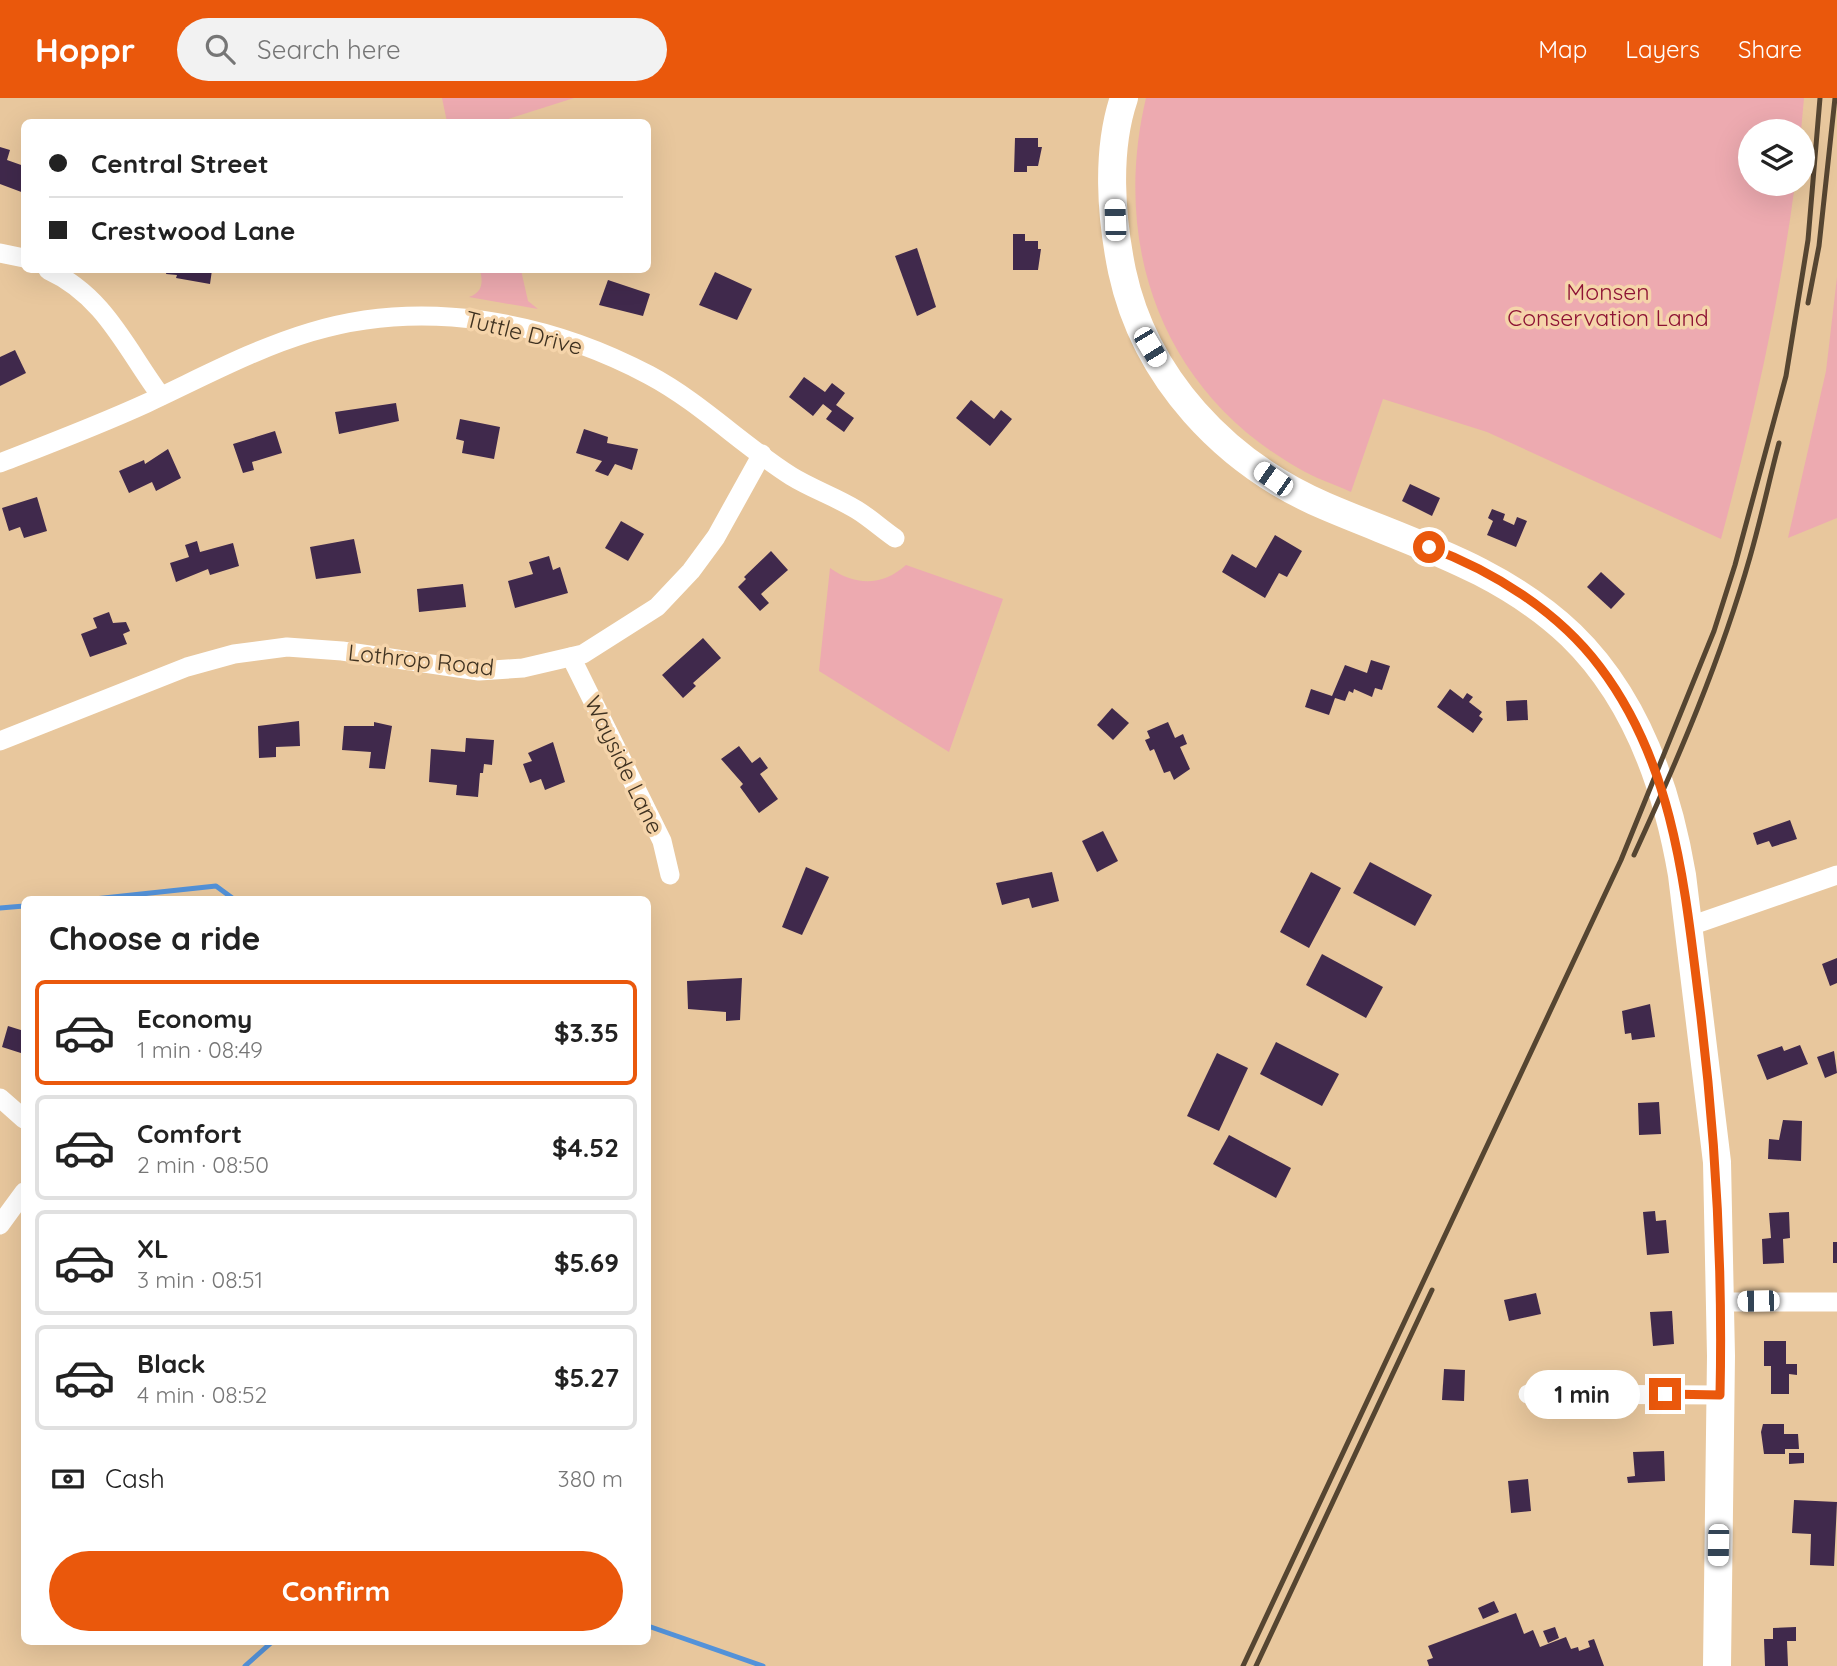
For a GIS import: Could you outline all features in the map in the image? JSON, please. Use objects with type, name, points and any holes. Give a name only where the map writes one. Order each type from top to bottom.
[{"type":"street","points":[[1124,98],[1114,153],[1116,242],[1135,315],[1167,376],[1212,432],[1273,479],[1322,505],[1452,556],[1520,592],[1570,634],[1600,666],[1624,703],[1657,773],[1674,829],[1690,926],[1717,1161],[1720,1302],[1717,1666]]},
{"type":"street","points":[[0,253],[21,257]]},
{"type":"street","points":[[53,273],[85,292],[104,311],[161,396]]},
{"type":"street","name":"Tuttle Drive","points":[[0,463],[161,396],[269,347],[312,332],[373,319],[412,315],[454,316],[503,323],[602,353],[650,376],[792,476],[858,510],[895,538]]},
{"type":"street","name":"Lothrop Road","points":[[0,741],[187,667],[234,654],[287,647],[342,651],[479,671],[523,668],[583,654],[657,607],[674,589],[716,537],[762,454]]},
{"type":"street","name":"Wayside Lane","points":[[571,657],[662,841],[670,875]]},
{"type":"street","points":[[1690,926],[1837,875]]},
{"type":"street","points":[[0,1098],[21,1116]]},
{"type":"street","points":[[0,1225],[21,1196]]},
{"type":"street","points":[[1720,1302],[1837,1302]]},
{"type":"street","points":[[1528,1394],[1720,1395]]},
{"type":"green space","points":[[442,98],[574,98],[508,119],[446,119]]},
{"type":"green space","name":"Monsen Conservation Land","points":[[1146,98],[1804,98],[1802,119],[1738,119],[1738,196],[1793,196],[1764,362],[1721,539],[1487,432],[1383,399],[1351,492],[1304,472],[1251,436],[1212,399],[1181,356],[1158,310],[1143,260],[1136,207],[1137,153]]},
{"type":"green space","points":[[481,273],[522,273],[528,301],[538,309],[469,297],[477,292],[482,279]]},
{"type":"green space","points":[[1837,277],[1837,518],[1788,538],[1826,371]]},
{"type":"green space","points":[[906,565],[1003,599],[949,752],[819,671],[830,568],[849,578],[869,581],[888,577]]},
{"type":"building","points":[[1015,138],[1038,138],[1038,147],[1042,147],[1038,166],[1027,166],[1027,172],[1014,172]]},
{"type":"building","points":[[0,147],[10,150],[7,160],[21,165],[21,192],[0,184]]},
{"type":"building","points":[[1013,234],[1025,234],[1025,241],[1038,241],[1038,249],[1041,249],[1038,270],[1013,270]]},
{"type":"building","points":[[917,248],[936,307],[917,316],[895,256]]},
{"type":"building","points":[[715,272],[752,289],[737,320],[699,305]]},
{"type":"building","points":[[166,273],[212,273],[210,284]]},
{"type":"building","points":[[608,280],[650,294],[643,316],[599,305]]},
{"type":"building","points":[[15,350],[26,373],[0,386],[0,357]]},
{"type":"building","points":[[804,377],[825,392],[832,383],[845,393],[836,405],[854,418],[844,432],[826,419],[832,411],[823,404],[813,416],[789,397]]},
{"type":"building","points":[[971,400],[994,419],[1001,410],[1012,419],[990,446],[956,418]]},
{"type":"building","points":[[396,403],[399,421],[339,434],[335,412]]},
{"type":"building","points":[[460,419],[500,427],[494,459],[462,453],[464,441],[456,439]]},
{"type":"building","points":[[584,429],[608,437],[607,443],[638,449],[632,470],[615,464],[608,476],[595,471],[602,461],[576,453]]},
{"type":"building","points":[[275,431],[282,453],[252,462],[254,470],[243,473],[233,444]]},
{"type":"building","points":[[168,449],[181,478],[156,491],[152,482],[129,493],[119,471],[144,460],[145,464]]},
{"type":"building","points":[[1410,484],[1440,498],[1432,516],[1402,501]]},
{"type":"building","points":[[37,497],[47,531],[24,538],[20,527],[9,531],[2,508]]},
{"type":"building","points":[[1492,509],[1505,514],[1503,520],[1514,525],[1517,517],[1527,521],[1516,547],[1487,535],[1493,521],[1488,518]]},
{"type":"building","points":[[621,521],[644,534],[628,561],[605,548]]},
{"type":"building","points":[[1275,535],[1302,551],[1287,577],[1279,573],[1265,598],[1222,572],[1232,554],[1256,568]]},
{"type":"building","points":[[354,539],[361,573],[316,579],[310,547]]},
{"type":"building","points":[[197,541],[200,552],[233,543],[239,566],[210,575],[208,569],[176,582],[170,563],[189,557],[185,545]]},
{"type":"building","points":[[771,551],[788,570],[761,594],[769,603],[760,611],[738,587],[746,579],[744,577]]},
{"type":"building","points":[[549,556],[553,570],[560,567],[568,593],[515,608],[508,581],[533,574],[529,562]]},
{"type":"building","points":[[1601,572],[1625,594],[1611,609],[1587,587]]},
{"type":"building","points":[[463,584],[466,607],[419,612],[417,589]]},
{"type":"building","points":[[109,612],[113,623],[126,622],[130,631],[123,634],[127,644],[90,657],[81,634],[97,628],[93,618]]},
{"type":"building","points":[[703,638],[721,658],[693,683],[696,686],[683,698],[662,675]]},
{"type":"building","points":[[1371,660],[1390,666],[1382,690],[1375,688],[1372,697],[1354,689],[1353,693],[1349,691],[1345,701],[1335,698],[1329,715],[1305,707],[1311,689],[1332,696],[1345,665],[1367,673]]},
{"type":"building","points":[[1450,689],[1463,699],[1467,693],[1473,697],[1469,702],[1482,712],[1479,716],[1483,719],[1473,733],[1437,707]]},
{"type":"building","points":[[1527,700],[1528,720],[1507,721],[1506,701]]},
{"type":"building","points":[[1112,708],[1129,723],[1113,740],[1097,725]]},
{"type":"building","points":[[299,721],[300,746],[276,747],[276,757],[259,758],[258,726]]},
{"type":"building","points":[[374,722],[392,726],[385,769],[369,768],[371,752],[342,750],[344,726],[374,726]]},
{"type":"building","points":[[1168,722],[1175,738],[1183,734],[1187,744],[1180,747],[1190,769],[1174,780],[1170,771],[1164,773],[1154,749],[1150,751],[1145,740],[1150,738],[1147,731]]},
{"type":"building","points":[[466,738],[494,740],[492,765],[484,764],[483,773],[480,773],[478,797],[456,795],[457,785],[429,782],[431,749],[465,752]]},
{"type":"building","points":[[553,742],[565,782],[545,790],[541,779],[530,783],[523,764],[532,761],[528,753]]},
{"type":"building","points":[[739,746],[752,763],[760,757],[768,768],[760,774],[778,799],[759,813],[740,787],[743,784],[721,759]]},
{"type":"building","points":[[1790,820],[1797,839],[1772,847],[1769,841],[1757,845],[1753,833]]},
{"type":"building","points":[[1103,831],[1118,861],[1097,872],[1082,841]]},
{"type":"building","points":[[1370,862],[1432,895],[1415,926],[1353,893]]},
{"type":"building","points":[[806,867],[829,877],[802,935],[782,927]]},
{"type":"building","points":[[1052,872],[1059,901],[1032,908],[1029,898],[1002,905],[996,883]]},
{"type":"building","points":[[1311,872],[1341,888],[1309,948],[1280,932]]},
{"type":"building","points":[[1322,954],[1383,987],[1366,1018],[1306,985]]},
{"type":"building","points":[[1837,958],[1837,983],[1830,986],[1822,964]]},
{"type":"building","points":[[742,978],[740,1020],[726,1021],[726,1012],[688,1009],[687,981]]},
{"type":"building","points":[[1650,1004],[1655,1037],[1632,1040],[1631,1033],[1625,1034],[1622,1011]]},
{"type":"building","points":[[8,1026],[21,1030],[21,1053],[2,1047]]},
{"type":"building","points":[[1276,1042],[1339,1074],[1322,1106],[1260,1074]]},
{"type":"building","points":[[1800,1045],[1808,1064],[1767,1080],[1757,1055],[1782,1046],[1784,1051]]},
{"type":"building","points":[[1834,1051],[1837,1073],[1825,1078],[1817,1057]]},
{"type":"building","points":[[1217,1053],[1248,1068],[1219,1131],[1187,1116]]},
{"type":"building","points":[[1659,1102],[1661,1134],[1639,1135],[1638,1103]]},
{"type":"building","points":[[1783,1120],[1802,1121],[1801,1161],[1768,1159],[1769,1139],[1779,1140]]},
{"type":"building","points":[[1229,1135],[1291,1168],[1276,1198],[1213,1164]]},
{"type":"building","points":[[1655,1211],[1656,1221],[1666,1220],[1669,1253],[1647,1255],[1643,1212]]},
{"type":"building","points":[[1789,1212],[1790,1238],[1783,1239],[1784,1263],[1763,1264],[1762,1239],[1771,1238],[1769,1213]]},
{"type":"building","points":[[1833,1242],[1837,1242],[1837,1263],[1833,1263]]},
{"type":"building","points":[[1536,1293],[1541,1314],[1509,1321],[1504,1300]]},
{"type":"building","points":[[1672,1311],[1674,1344],[1653,1346],[1650,1312]]},
{"type":"building","points":[[1764,1341],[1786,1341],[1786,1364],[1797,1364],[1797,1375],[1789,1374],[1789,1394],[1771,1394],[1771,1366],[1764,1366]]},
{"type":"building","points":[[1444,1369],[1465,1370],[1464,1401],[1442,1400]]},
{"type":"building","points":[[1763,1424],[1784,1424],[1784,1434],[1798,1434],[1799,1449],[1785,1449],[1785,1454],[1764,1454],[1761,1432]]},
{"type":"building","points":[[1664,1451],[1665,1481],[1628,1483],[1627,1477],[1635,1476],[1633,1452]]},
{"type":"building","points":[[1789,1453],[1804,1453],[1804,1463],[1789,1464]]},
{"type":"building","points":[[1528,1479],[1531,1511],[1511,1513],[1508,1481]]},
{"type":"building","points":[[1794,1500],[1837,1502],[1834,1566],[1810,1565],[1811,1534],[1792,1533]]},
{"type":"building","points":[[1494,1601],[1499,1612],[1483,1619],[1478,1608]]},
{"type":"building","points":[[1516,1613],[1524,1634],[1533,1630],[1540,1647],[1566,1637],[1571,1649],[1578,1647],[1579,1651],[1590,1647],[1588,1641],[1594,1639],[1604,1666],[1429,1666],[1427,1660],[1433,1658],[1428,1646]]},
{"type":"building","points":[[1555,1627],[1559,1638],[1548,1643],[1543,1631]]},
{"type":"building","points":[[1796,1627],[1796,1641],[1787,1641],[1788,1666],[1765,1666],[1764,1639],[1773,1639],[1773,1628]]},
{"type":"waterway","points":[[122,896],[216,886],[230,896]]},
{"type":"waterway","points":[[0,908],[21,906]]},
{"type":"waterway","points":[[651,1627],[763,1666]]},
{"type":"waterway","points":[[245,1666],[269,1645]]},
{"type":"railway","points":[[1243,1666],[1621,860],[1714,631],[1735,565],[1786,376],[1808,240],[1820,98]]},
{"type":"railway","points":[[1808,303],[1819,246],[1835,98]]},
{"type":"railway","points":[[1634,855],[1682,745],[1726,633],[1754,543],[1779,443]]},
{"type":"railway","points":[[1256,1666],[1432,1290]]},
{"type":"route","points":[[1429,547],[1452,556],[1520,592],[1570,634],[1600,666],[1624,703],[1657,773],[1674,829],[1694,961],[1717,1161],[1721,1356],[1720,1395],[1665,1394]]}]
